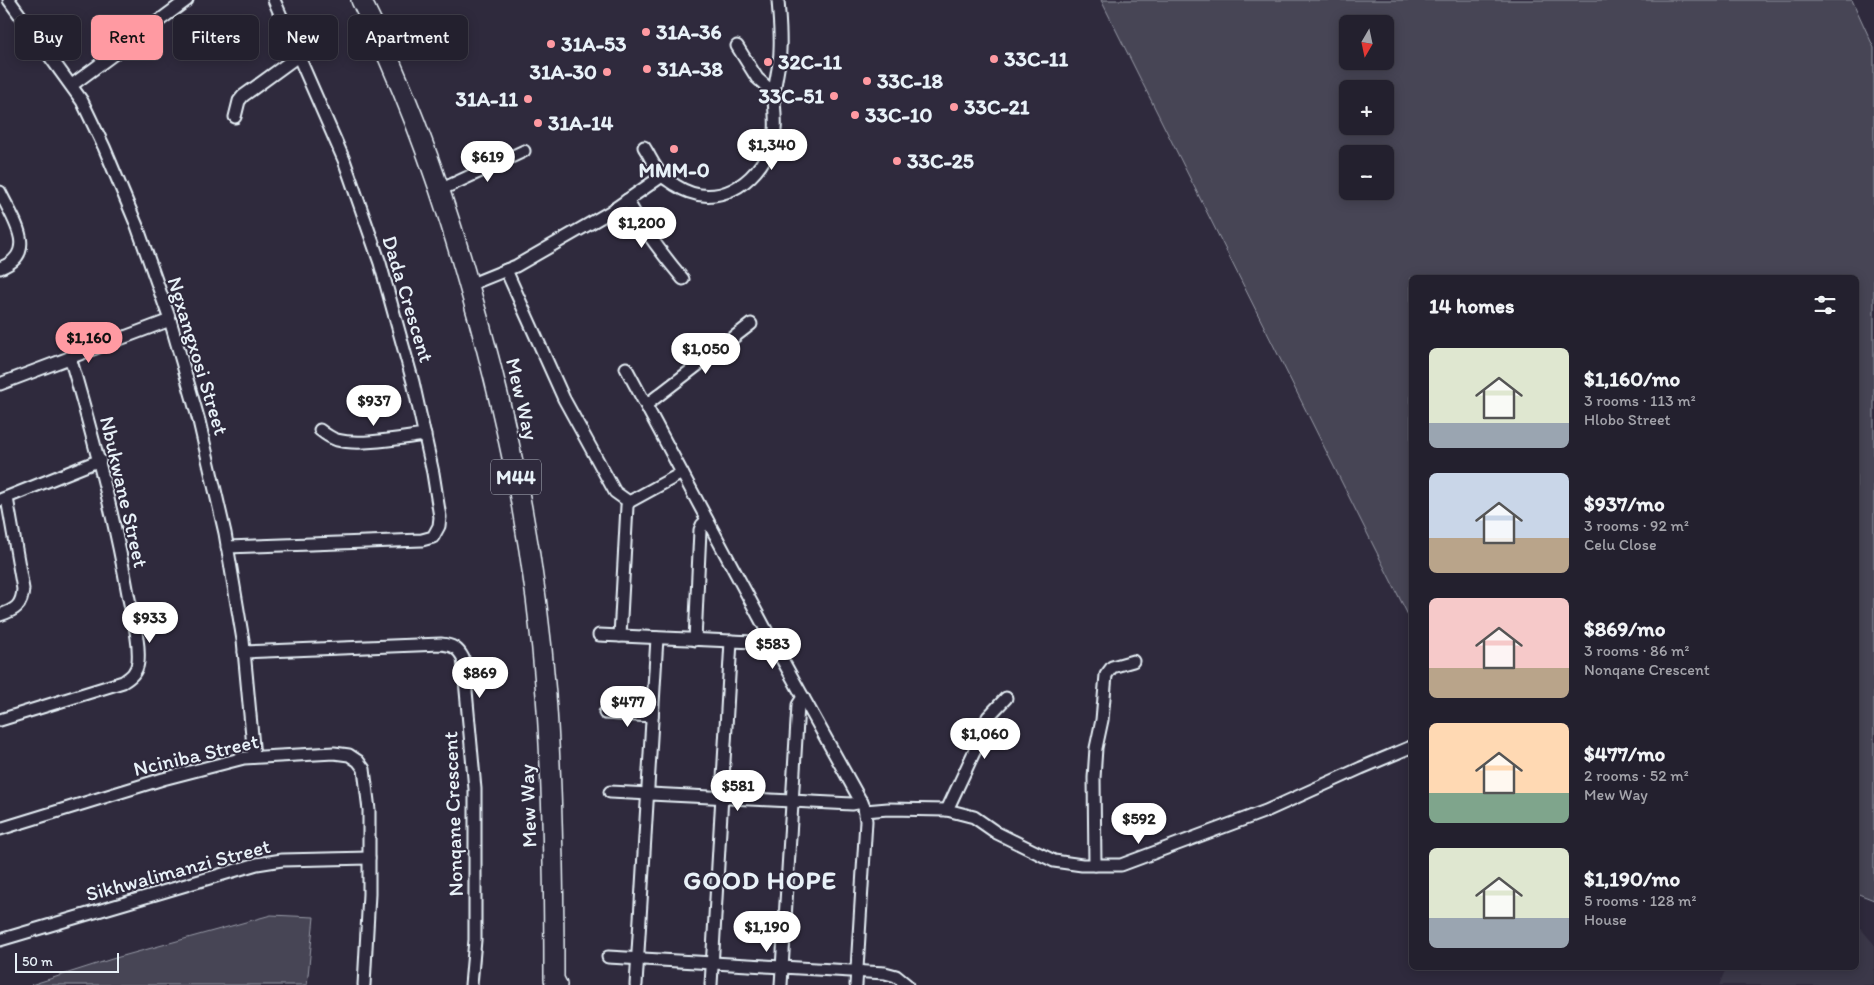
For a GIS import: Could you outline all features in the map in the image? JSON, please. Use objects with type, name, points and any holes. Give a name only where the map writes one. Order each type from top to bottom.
[{"type":"main road","name":"Mew Way","points":[[361,0],[394,71],[440,190],[484,339],[517,482],[536,599],[546,694],[550,761],[553,983]]},
{"type":"street","name":"Ngxangxosi Street","points":[[9,0],[82,101],[137,226],[170,320],[199,421],[227,547],[244,652],[254,757]]},
{"type":"street","points":[[72,85],[187,0]]},
{"type":"street","name":"Dada Crescent","points":[[274,0],[280,15]]},
{"type":"street","points":[[644,147],[662,176],[682,189],[699,195],[712,196],[730,192],[746,182],[758,168],[772,144],[776,122],[774,93],[780,49],[778,0]]},
{"type":"street","points":[[737,46],[757,78],[774,93]]},
{"type":"street","points":[[235,117],[239,101],[243,96],[292,60]]},
{"type":"street","name":"Dada Crescent","points":[[227,547],[422,540],[433,537],[439,526],[440,518],[433,473],[414,382],[380,263],[344,160],[300,60]]},
{"type":"street","points":[[440,190],[524,151]]},
{"type":"street","points":[[469,285],[506,270],[601,217],[662,176]]},
{"type":"street","points":[[0,192],[22,243],[21,250],[16,259],[0,268]]},
{"type":"street","points":[[627,200],[657,248],[683,279]]},
{"type":"street","points":[[506,270],[564,399],[615,492],[629,502]]},
{"type":"street","points":[[0,384],[170,320]]},
{"type":"street","points":[[646,405],[751,324]]},
{"type":"street","name":"Nbukwane Street","points":[[0,720],[122,682],[133,674],[137,667],[136,642],[124,569],[100,460],[70,357]]},
{"type":"street","points":[[626,368],[773,643],[863,806],[866,821],[856,985]]},
{"type":"street","points":[[320,430],[335,439],[346,442],[425,435]]},
{"type":"street","points":[[0,615],[17,608],[22,600],[23,589],[3,499],[100,460]]},
{"type":"street","points":[[620,636],[627,506],[629,502],[682,473]]},
{"type":"street","points":[[695,640],[700,530],[707,520]]},
{"type":"street","points":[[599,635],[773,643]]},
{"type":"street","points":[[636,985],[657,638]]},
{"type":"street","points":[[711,985],[731,641]]},
{"type":"street","name":"Nonqane Crescent","points":[[244,652],[441,644],[451,645],[460,652],[463,658],[475,789],[475,940],[471,985]]},
{"type":"street","points":[[1095,865],[1095,755],[1102,720],[1106,675],[1112,667],[1133,661]]},
{"type":"street","points":[[781,985],[798,705],[804,698]]},
{"type":"street","points":[[947,810],[976,748],[988,717],[1006,698]]},
{"type":"street","points":[[605,713],[652,716]]},
{"type":"street","points":[[610,792],[852,804],[888,809],[947,810],[974,817],[997,833],[1054,861],[1082,866],[1121,865],[1197,835],[1266,811],[1409,748]]},
{"type":"street","name":"Nciniba Street","points":[[0,829],[163,779],[235,761],[254,757],[339,753],[349,755],[358,761],[364,769],[367,782],[370,836],[368,926],[364,985]]},
{"type":"street","name":"Sikhwalimanzi Street","points":[[0,940],[257,864],[282,860],[369,858]]},
{"type":"street","points":[[608,957],[893,974],[907,985]]},
{"type":"shaded area","points":[[1101,0],[1852,0],[1874,48],[1874,900],[1859,894],[1859,275],[1409,275],[1409,617]]},
{"type":"shaded area","points":[[271,915],[314,917],[307,985],[31,985],[112,959]]},
{"type":"shaded area","points":[[1859,926],[1874,944],[1874,985],[1719,985],[1725,970],[1859,970]]},
{"type":"place","name":"31A-36","points":[[646,32]]},
{"type":"place","name":"31A-53","points":[[551,44]]},
{"type":"place","name":"33C-11","points":[[994,59]]},
{"type":"place","name":"32C-11","points":[[768,62]]},
{"type":"place","name":"31A-38","points":[[647,69]]},
{"type":"place","name":"31A-30","points":[[607,72]]},
{"type":"place","name":"33C-18","points":[[867,81]]},
{"type":"place","name":"33C-51","points":[[834,96]]},
{"type":"place","name":"31A-11","points":[[528,99]]},
{"type":"place","name":"33C-21","points":[[954,107]]},
{"type":"place","name":"33C-10","points":[[855,115]]},
{"type":"place","name":"31A-14","points":[[538,123]]},
{"type":"place","name":"MMM-0","points":[[674,149]]},
{"type":"place","name":"33C-25","points":[[897,161]]},
{"type":"district","name":"GOOD HOPE","points":[[760,880]]}]
